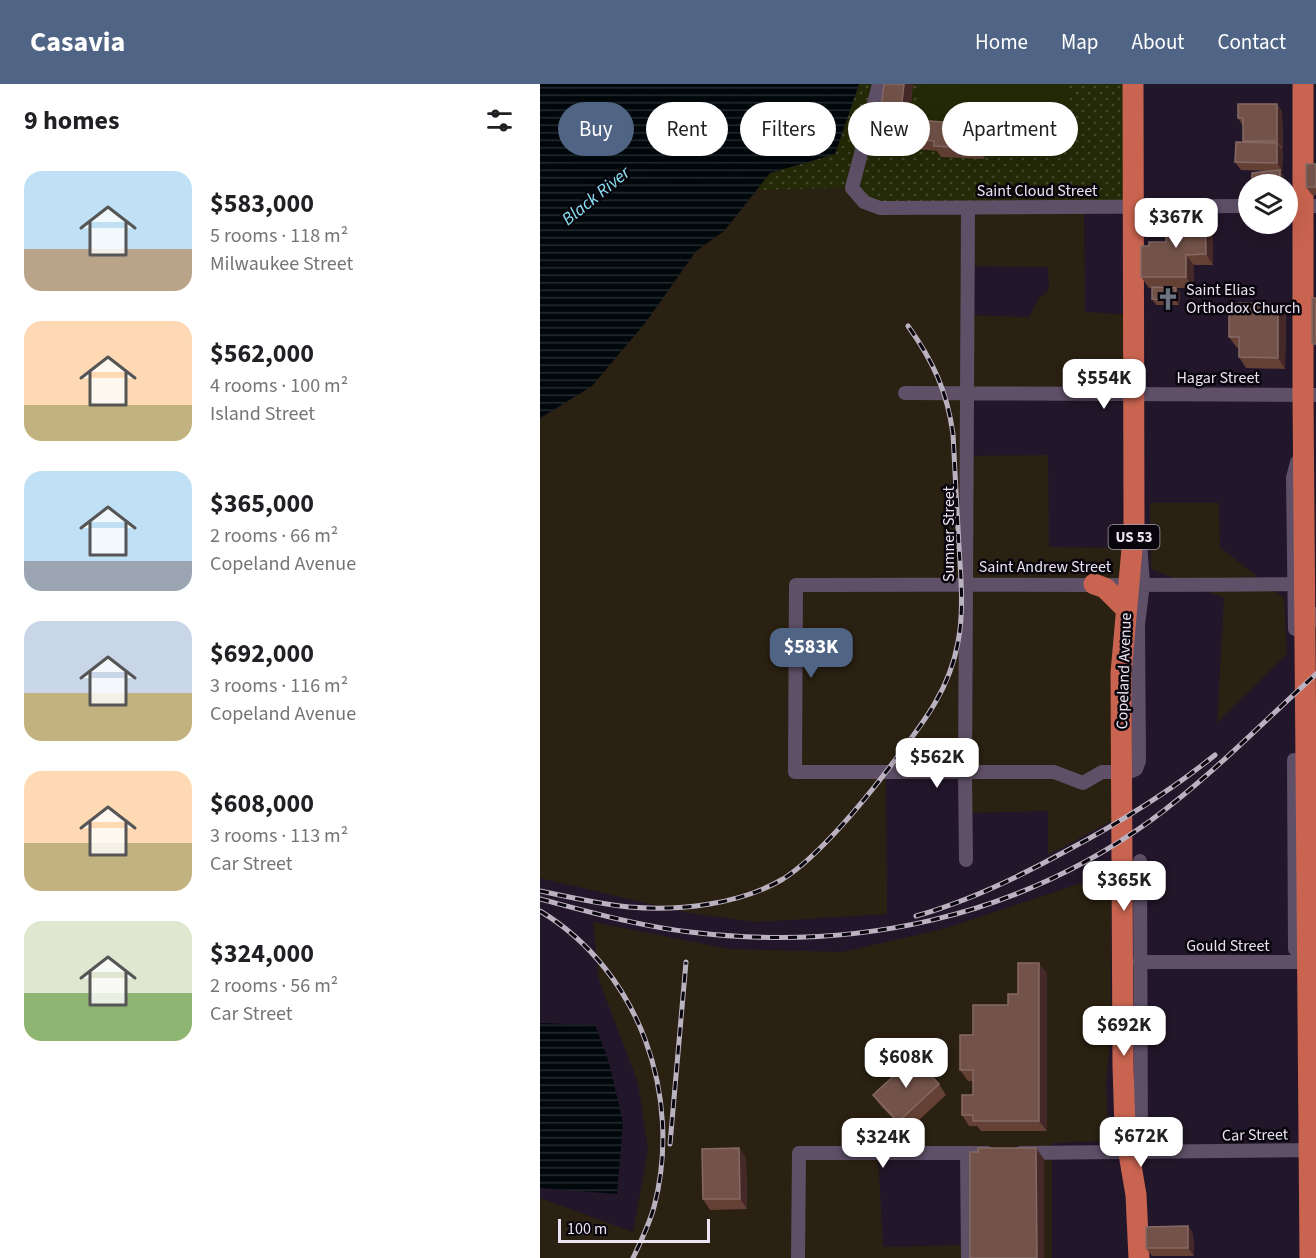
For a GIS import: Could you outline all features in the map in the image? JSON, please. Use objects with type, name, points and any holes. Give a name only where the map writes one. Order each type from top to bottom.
[{"type":"highway","name":"Copeland Avenue","points":[[1133,84],[1133,394],[1136,584],[1125,608],[1121,674],[1123,1066],[1125,1130],[1135,1152],[1139,1258]]},
{"type":"highway","points":[[1303,84],[1302,206],[1310,395],[1304,438],[1310,473],[1313,1150],[1310,1258]]},
{"type":"highway","points":[[1094,584],[1105,588],[1125,608]]},
{"type":"street","name":"Saint Cloud Street","points":[[879,84],[852,188],[864,202],[880,208],[1238,206]]},
{"type":"street","name":"Sumner Street","points":[[966,860],[964,773],[968,208]]},
{"type":"street","name":"Hagar Street","points":[[905,393],[1310,395]]},
{"type":"street","points":[[1304,438],[1293,478],[1295,629],[1301,629],[1313,620],[1316,614]]},
{"type":"street","points":[[964,773],[1054,772],[1083,783],[1102,772],[1129,772],[1138,766],[1136,584]]},
{"type":"street","name":"Saint Andrew Street","points":[[964,773],[795,772],[796,585],[1294,584]]},
{"type":"street","points":[[1294,760],[1295,949],[1311,956]]},
{"type":"street","points":[[1135,1152],[1140,861]]},
{"type":"street","name":"Gould Street","points":[[1139,962],[1311,956]]},
{"type":"street","name":"Car Street","points":[[798,1258],[799,1153],[1313,1150]]},
{"type":"street","points":[[967,1153],[968,1258]]},
{"type":"shaded area","points":[[852,188],[1084,207],[1085,312],[1133,315],[1133,394],[967,394],[967,456],[1048,455],[1049,547],[1133,548],[1123,815],[1048,855],[1048,811],[965,813],[964,773],[886,773],[887,914],[756,922],[688,913],[540,878],[540,419],[592,386],[646,322],[696,251],[724,231],[757,190]],"holes":[[[968,266],[1048,267],[1049,290],[1039,298],[1029,317],[968,315]]]},
{"type":"shaded area","points":[[1150,503],[1219,503],[1220,547],[1284,598],[1287,654],[1217,723],[1224,598],[1151,569]]},
{"type":"shaded area","points":[[1111,873],[1111,1032],[1106,1082],[1109,1141],[1052,1143],[1052,1258],[540,1258],[540,1198],[633,1232],[648,1150],[638,1083],[599,980],[593,922],[730,949],[842,952],[943,929]],"holes":[[[878,1153],[967,1153],[967,1245],[883,1247]]]},
{"type":"green space","points":[[859,84],[1133,84],[1132,207],[880,208],[852,188],[757,190],[770,173],[828,156],[836,156],[848,116],[848,156],[930,156],[930,102],[853,102]]},
{"type":"green space","points":[[921,84],[1069,84],[1069,102],[942,102],[942,127],[930,125],[930,102],[919,102]]},
{"type":"water","name":"Black River","points":[[540,84],[859,84],[853,102],[848,102],[848,116],[836,151],[836,102],[740,102],[740,156],[828,156],[770,173],[724,231],[696,251],[646,322],[592,386],[540,418]]},
{"type":"water","points":[[540,1023],[595,1025],[609,1062],[623,1123],[617,1194],[540,1188]]},
{"type":"building","points":[[884,84],[904,84],[902,102],[882,102]]},
{"type":"building","points":[[1238,104],[1277,104],[1277,141],[1243,141],[1243,118],[1238,118]]},
{"type":"building","points":[[930,121],[942,122],[942,147],[934,146],[934,141],[930,141]]},
{"type":"building","points":[[1236,142],[1277,143],[1277,163],[1235,162]]},
{"type":"building","points":[[1306,164],[1316,164],[1316,187],[1306,187]]},
{"type":"building","points":[[1280,170],[1280,174],[1252,173]]},
{"type":"building","points":[[1186,209],[1205,209],[1206,254],[1186,255],[1186,277],[1141,277],[1141,246],[1149,246],[1149,242],[1166,242],[1166,233],[1186,233]]},
{"type":"building","points":[[1152,287],[1176,288],[1175,300],[1152,299]]},
{"type":"building","points":[[1312,298],[1316,298],[1316,344],[1312,344]]},
{"type":"building","points":[[1238,303],[1278,304],[1278,358],[1239,357],[1239,337],[1229,337],[1229,314],[1238,314]]},
{"type":"building","points":[[1018,963],[1039,963],[1039,1121],[973,1121],[973,1115],[962,1115],[962,1095],[973,1095],[973,1070],[960,1070],[960,1035],[973,1035],[973,1005],[1008,1005],[1008,994],[1018,994]]},
{"type":"building","points":[[914,1057],[939,1084],[898,1122],[873,1095]]},
{"type":"building","points":[[739,1148],[740,1199],[703,1199],[702,1149]]},
{"type":"building","points":[[978,1148],[1036,1148],[1037,1258],[970,1258],[970,1152],[978,1152]]},
{"type":"building","points":[[1188,1226],[1188,1248],[1146,1248],[1146,1227]]},
{"type":"railway","points":[[540,891],[618,906],[668,908],[728,900],[766,888],[797,869],[840,828],[879,781],[931,709],[948,678],[958,642],[961,619],[953,434],[947,404],[938,377],[908,326]]},
{"type":"railway","points":[[540,899],[652,926],[751,937],[812,937],[872,931],[931,920],[988,904],[1044,882],[1098,854],[1150,821],[1214,769],[1316,674]]},
{"type":"railway","points":[[916,916],[974,896],[1048,861],[1143,807],[1215,755]]},
{"type":"railway","points":[[540,911],[575,936],[604,967],[628,1002],[645,1040],[657,1081],[662,1123],[662,1165],[652,1214],[633,1258]]},
{"type":"railway","points":[[670,1144],[686,962]]},
{"type":"place","name":"Saint Elias Orthodox Church","points":[[1168,299]]}]
